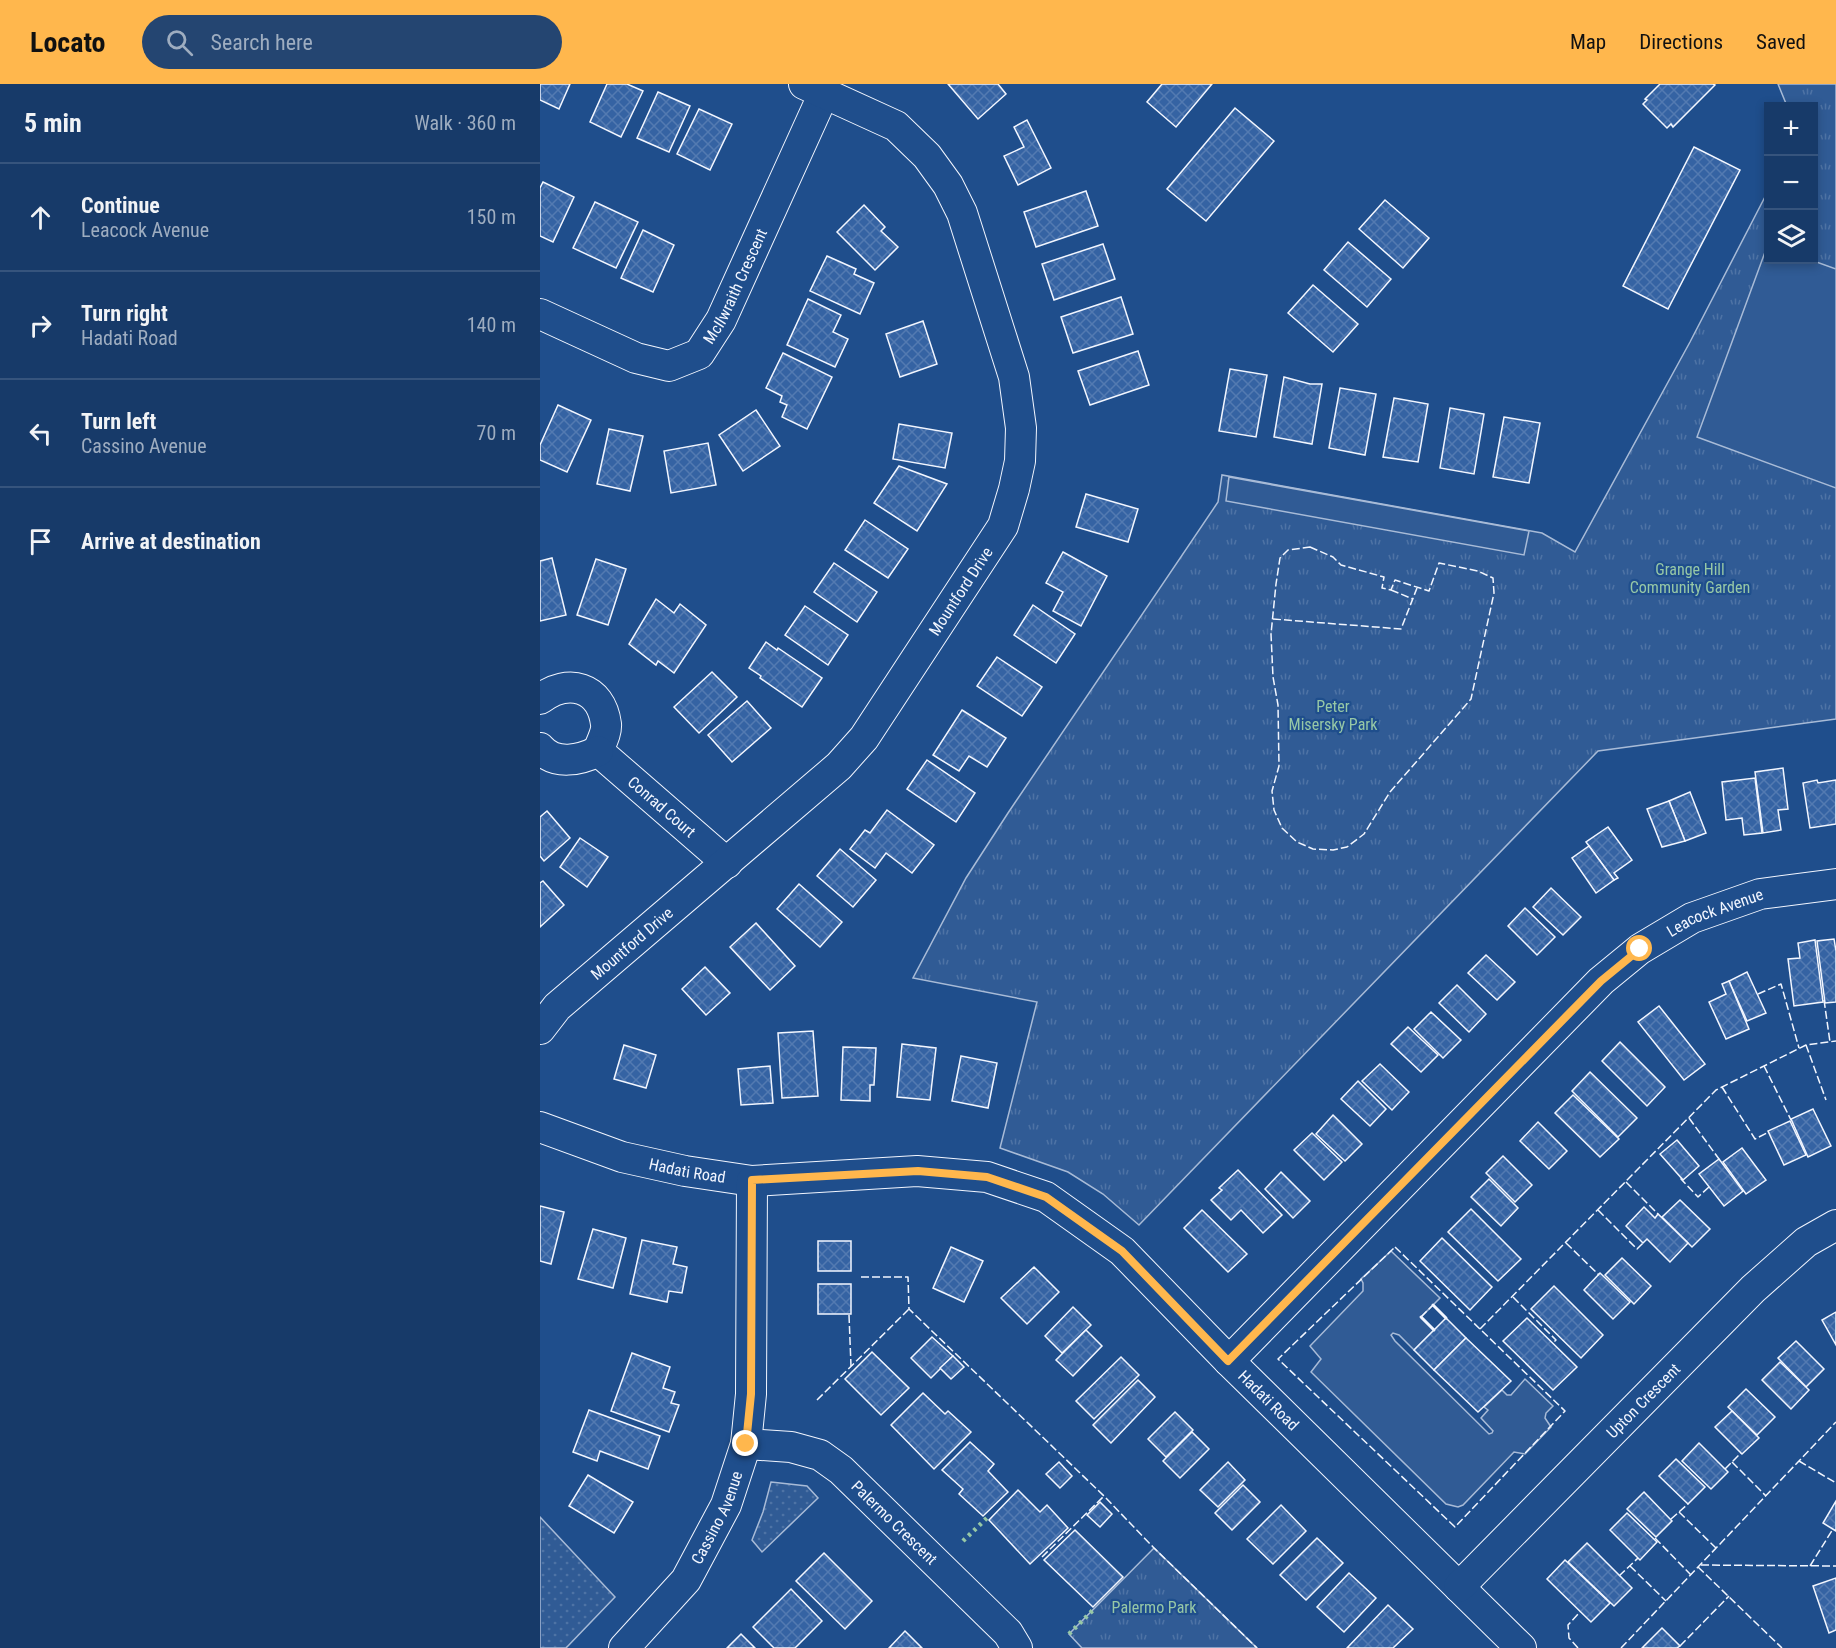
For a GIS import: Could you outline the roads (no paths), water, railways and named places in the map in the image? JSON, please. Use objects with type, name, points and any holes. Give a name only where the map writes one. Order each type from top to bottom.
[{"type":"street","name":"McIlwraith Crescent","points":[[540,314],[636,358],[669,366],[699,354],[721,320],[814,89]]},
{"type":"street","name":"Mountford Drive","points":[[540,1029],[557,1007],[838,766],[864,738],[1003,526],[1014,489],[1020,461],[1021,428],[1014,377],[962,213],[948,185],[927,156],[896,126],[814,89]]},
{"type":"street","points":[[540,699],[553,690],[569,686],[592,693],[601,706],[606,726],[598,751],[584,759],[556,758],[542,752],[540,748]]},
{"type":"street","name":"Conrad Court","points":[[598,751],[727,863]]},
{"type":"street","name":"Leacock Avenue","points":[[1228,1361],[1601,981],[1640,949],[1692,918],[1760,894],[1836,884]]},
{"type":"street","name":"Hadati Road","points":[[540,1127],[622,1157],[686,1171],[752,1180],[918,1171],[987,1177],[1046,1197],[1122,1251],[1228,1361],[1521,1648]]},
{"type":"street","name":"Cassino Avenue","points":[[624,1648],[686,1580],[726,1505],[746,1444],[751,1394],[752,1180]]},
{"type":"street","name":"Upton Crescent","points":[[1459,1587],[1753,1289],[1806,1242],[1836,1225]]},
{"type":"street","name":"Palermo Crescent","points":[[746,1444],[791,1447],[820,1455],[834,1465],[1008,1633],[1017,1648]]},
{"type":"park label","name":"Grange Hill Community Garden","points":[[1690,578]]},
{"type":"park label","name":"Peter Misersky Park","points":[[1333,715]]},
{"type":"park label","name":"Palermo Park","points":[[1154,1607]]}]
